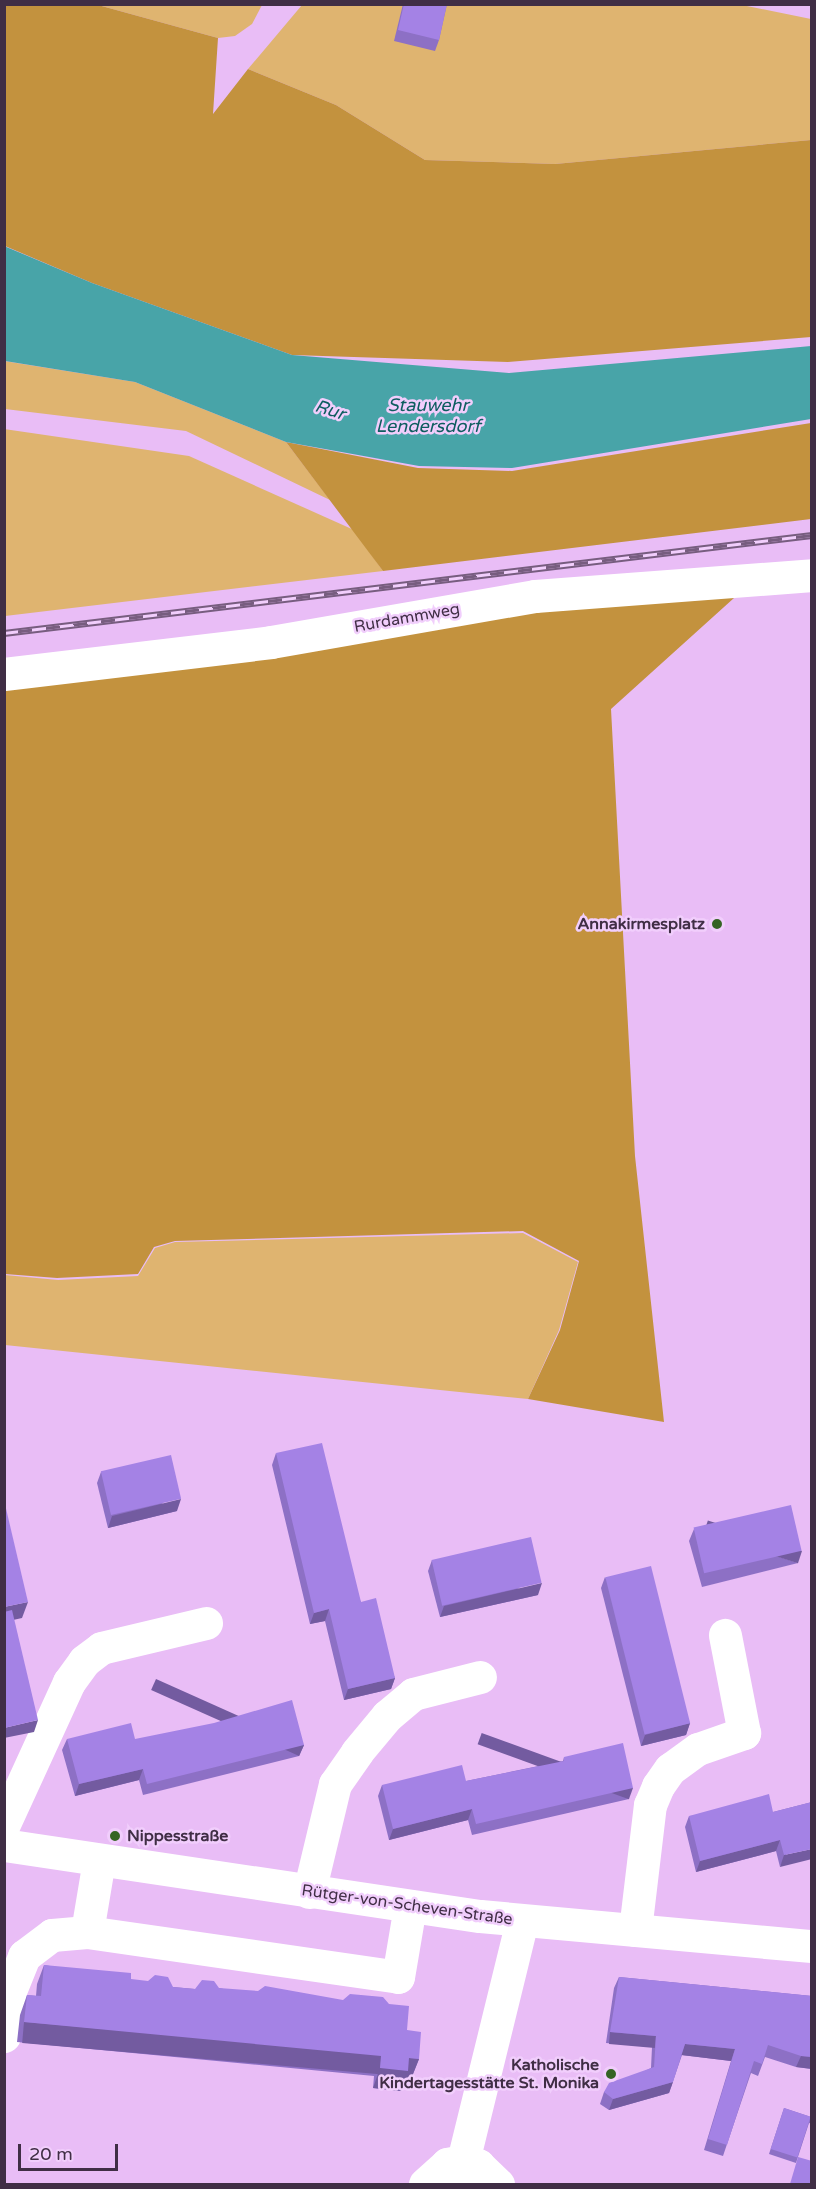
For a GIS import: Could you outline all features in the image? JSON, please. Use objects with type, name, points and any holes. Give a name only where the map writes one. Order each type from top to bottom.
[{"type":"street","name":"Rurdammweg","points":[[4,674],[271,642],[535,596],[812,575]]},
{"type":"street","points":[[4,1824],[69,1682],[84,1661],[101,1648],[206,1623]]},
{"type":"street","points":[[634,1930],[650,1806],[658,1786],[670,1769],[698,1749],[744,1733],[725,1635]]},
{"type":"street","points":[[309,1892],[335,1784],[357,1752],[387,1716],[413,1694],[480,1677]]},
{"type":"street","name":"Rütger-von-Scheven-Straße","points":[[4,1845],[309,1892],[522,1921],[812,1946]]},
{"type":"street","points":[[87,1932],[99,1860]]},
{"type":"street","points":[[4,2036],[10,1991],[24,1956],[52,1935],[87,1932],[398,1977],[410,1906]]},
{"type":"street","points":[[465,2173],[522,1921]]},
{"type":"street","points":[[425,2184],[447,2164],[465,2173]]},
{"type":"street","points":[[465,2173],[478,2165],[498,2184]]},
{"type":"shaded area","points":[[4,5],[98,5],[218,38],[213,114],[248,69],[336,105],[425,160],[555,164],[811,140],[811,337],[508,362],[292,355],[92,283],[5,246]]},
{"type":"shaded area","points":[[98,5],[262,5],[252,24],[235,36],[218,38]]},
{"type":"shaded area","points":[[302,5],[742,5],[811,19],[811,140],[555,164],[425,160],[336,105],[248,69]]},
{"type":"shaded area","points":[[4,361],[135,382],[286,442],[330,500],[186,431],[5,409]]},
{"type":"shaded area","points":[[811,423],[811,519],[383,571],[286,442],[418,468],[512,471]]},
{"type":"shaded area","points":[[4,429],[189,456],[354,530],[383,571],[5,616]]},
{"type":"shaded area","points":[[725,584],[734,598],[611,709],[635,1156],[664,1422],[528,1399],[560,1330],[579,1261],[523,1231],[175,1241],[154,1247],[138,1274],[57,1278],[5,1274],[4,683]]},
{"type":"shaded area","points":[[523,1233],[578,1262],[559,1330],[528,1399],[5,1345],[5,1275],[58,1280],[138,1276],[155,1248],[175,1242]]},
{"type":"water","name":"Stauwehr Lendersdorf","points":[[4,246],[92,283],[292,355],[509,373],[811,346],[811,419],[512,468],[419,466],[286,442],[135,382],[5,361]]},
{"type":"building","points":[[404,4],[447,4],[439,40],[398,30]]},
{"type":"building","points":[[322,1443],[361,1602],[376,1598],[395,1678],[348,1689],[329,1609],[314,1613],[276,1453]]},
{"type":"building","points":[[171,1455],[181,1499],[111,1515],[101,1471]]},
{"type":"building","points":[[4,1500],[28,1602],[4,1607]]},
{"type":"building","points":[[791,1505],[802,1551],[704,1573],[694,1527]]},
{"type":"building","points":[[531,1537],[542,1583],[442,1606],[432,1560]]},
{"type":"building","points":[[651,1566],[690,1723],[645,1735],[605,1577]]},
{"type":"building","points":[[12,1610],[38,1720],[4,1728],[4,1612]]},
{"type":"building","points":[[292,1700],[304,1745],[147,1784],[143,1769],[79,1784],[67,1739],[131,1723],[135,1739],[214,1723]]},
{"type":"building","points":[[623,1743],[633,1788],[476,1824],[472,1809],[393,1829],[382,1785],[462,1765],[466,1781],[564,1761],[564,1757]]},
{"type":"building","points":[[769,1794],[773,1812],[812,1802],[812,1849],[784,1855],[780,1840],[700,1861],[689,1816]]},
{"type":"building","points":[[44,1965],[131,1973],[131,1979],[148,1981],[155,1975],[168,1977],[173,1987],[195,1989],[202,1980],[214,1981],[219,1988],[258,1991],[265,1986],[343,2000],[350,1994],[383,1997],[389,2004],[409,2006],[407,2030],[421,2032],[419,2059],[409,2058],[408,2071],[380,2068],[381,2056],[24,2022],[27,1995],[41,1996]]},
{"type":"building","points":[[619,1977],[812,1996],[812,2057],[801,2056],[768,2045],[762,2064],[754,2061],[727,2145],[708,2139],[735,2049],[685,2044],[673,2082],[613,2099],[604,2092],[609,2083],[654,2067],[656,2036],[610,2032]]},
{"type":"building","points":[[784,2108],[811,2117],[797,2158],[771,2149]]},
{"type":"building","points":[[798,2157],[812,2161],[812,2184],[790,2184]]},
{"type":"railway","points":[[4,633],[812,535]]},
{"type":"place","name":"Annakirmesplatz","points":[[717,924]]},
{"type":"place","name":"Nippesstraße","points":[[115,1836]]},
{"type":"place","name":"Katholische Kindertagesstätte St. Monika","points":[[611,2074]]},
{"type":"water label","name":"Rur","points":[[330,410]]}]
